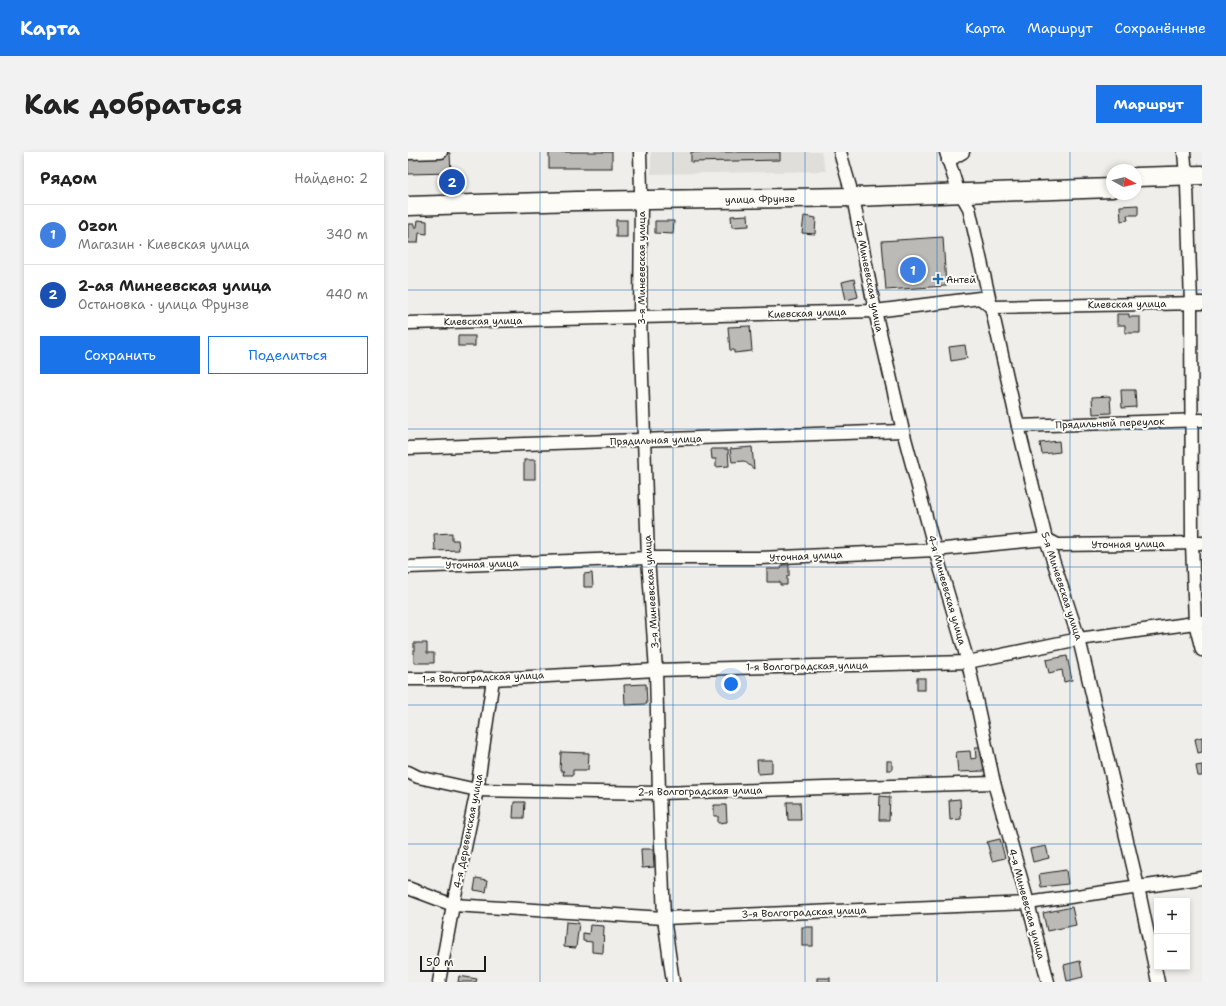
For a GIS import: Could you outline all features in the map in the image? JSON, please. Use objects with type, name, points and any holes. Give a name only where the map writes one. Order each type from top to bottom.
[{"type":"highway","name":"улица Фрунзе","points":[[408,196],[488,193],[641,196],[852,192],[958,188],[1106,178]]},
{"type":"highway","points":[[1142,178],[1194,180]]},
{"type":"highway","points":[[1142,186],[1194,180]]},
{"type":"highway","name":"улица Фрунзе","points":[[958,188],[1106,188]]},
{"type":"highway","name":"улица Фрунзе","points":[[408,206],[577,201],[641,196]]},
{"type":"street","points":[[408,153],[441,152]]},
{"type":"street","name":"3-я Минеевская улица","points":[[640,152],[640,318],[648,558],[656,670],[664,918],[673,982]]},
{"type":"street","name":"4-я Минеевская улица","points":[[840,152],[852,192],[875,310],[903,431],[935,550],[968,662],[994,783],[1028,903],[1048,982]]},
{"type":"street","points":[[947,157],[963,152]]},
{"type":"street","points":[[1184,152],[1194,180],[1197,303],[1197,543],[1199,622],[1202,650]]},
{"type":"street","name":"5-я Минеевская улица","points":[[947,157],[958,188],[969,208],[1018,426],[1046,539],[1079,639],[1138,887],[1158,982]]},
{"type":"street","name":"Киевская улица","points":[[408,323],[640,318],[875,310],[980,298],[991,307],[1197,303]]},
{"type":"street","name":"Прядильный переулок","points":[[1018,426],[1197,420]]},
{"type":"street","name":"Прядильная улица","points":[[408,448],[903,431]]},
{"type":"street","name":"Уточная улица","points":[[408,567],[648,558],[760,558],[935,550],[1046,539],[1058,545],[1197,543]]},
{"type":"street","name":"1-я Волгоградская улица","points":[[408,679],[493,679],[656,670],[968,662],[1079,639],[1199,622]]},
{"type":"street","name":"4-я Деревенская улица","points":[[439,982],[477,790],[493,679]]},
{"type":"street","name":"2-я Волгоградская улица","points":[[408,772],[418,777],[477,790],[659,793],[994,783]]},
{"type":"street","name":"3-я Волгоградская улица","points":[[408,888],[454,904],[664,918],[1028,903],[1202,878]]},
{"type":"shaded area","points":[[651,152],[821,152],[826,171],[651,174]]},
{"type":"building","points":[[549,152],[612,152],[612,168],[549,168]]},
{"type":"building","points":[[691,152],[780,152],[780,160],[691,162]]},
{"type":"building","points":[[450,153],[451,173],[408,174],[408,155]]},
{"type":"building","points":[[1138,205],[1138,215],[1127,215],[1128,220],[1121,221],[1120,206]]},
{"type":"building","points":[[748,215],[749,226],[732,227],[731,216]]},
{"type":"building","points":[[804,216],[816,218],[815,234],[802,233]]},
{"type":"building","points":[[418,220],[427,221],[427,234],[419,233],[418,243],[408,243],[408,224],[414,224],[414,227],[417,227]]},
{"type":"building","points":[[616,220],[627,220],[627,237],[616,237]]},
{"type":"building","points":[[655,221],[674,221],[673,234],[655,233]]},
{"type":"building","points":[[943,237],[946,286],[886,290],[882,241]]},
{"type":"building","points":[[854,279],[858,297],[846,300],[842,282]]},
{"type":"building","points":[[1117,314],[1129,314],[1129,317],[1140,317],[1140,333],[1125,333],[1125,325],[1117,325]]},
{"type":"building","points":[[750,326],[752,351],[734,353],[734,350],[730,350],[728,327]]},
{"type":"building","points":[[458,336],[475,336],[475,346],[458,346]]},
{"type":"building","points":[[965,345],[967,358],[951,361],[949,347]]},
{"type":"building","points":[[1121,390],[1135,390],[1136,407],[1122,408]]},
{"type":"building","points":[[1110,396],[1111,413],[1093,414],[1092,397]]},
{"type":"building","points":[[1059,441],[1060,452],[1042,454],[1040,443]]},
{"type":"building","points":[[752,447],[754,469],[744,461],[732,462],[730,449]]},
{"type":"building","points":[[711,449],[728,449],[729,466],[716,467],[716,459],[712,459]]},
{"type":"building","points":[[524,460],[535,460],[535,479],[524,479]]},
{"type":"building","points":[[452,533],[452,540],[458,540],[459,550],[435,551],[434,534]]},
{"type":"building","points":[[782,565],[789,565],[787,585],[780,585],[780,582],[767,582],[767,569],[781,569]]},
{"type":"building","points":[[592,573],[593,587],[584,587],[584,574]]},
{"type":"building","points":[[414,643],[427,643],[427,653],[434,653],[434,663],[414,663]]},
{"type":"building","points":[[1067,656],[1072,680],[1064,682],[1062,670],[1049,673],[1046,660]]},
{"type":"building","points":[[917,678],[925,678],[925,690],[917,690]]},
{"type":"building","points":[[646,684],[647,704],[625,705],[624,685]]},
{"type":"building","points":[[1202,737],[1202,752],[1198,753],[1195,739]]},
{"type":"building","points":[[975,747],[982,747],[984,771],[958,772],[956,752],[970,751],[971,759],[976,758]]},
{"type":"building","points":[[561,752],[589,753],[588,770],[573,770],[573,775],[563,775],[564,771],[560,771]]},
{"type":"building","points":[[757,760],[772,760],[772,773],[758,774]]},
{"type":"building","points":[[887,761],[892,761],[892,770],[887,770]]},
{"type":"building","points":[[1202,765],[1202,776],[1198,776],[1196,766]]},
{"type":"building","points":[[880,796],[890,797],[889,820],[879,820]]},
{"type":"building","points":[[960,799],[961,819],[950,820],[949,800]]},
{"type":"building","points":[[514,802],[525,802],[524,818],[513,818]]},
{"type":"building","points":[[787,802],[800,802],[801,820],[788,820]]},
{"type":"building","points":[[714,805],[726,805],[727,822],[718,823],[718,816],[714,816]]},
{"type":"building","points":[[1000,839],[1005,858],[992,861],[987,842]]},
{"type":"building","points":[[1046,846],[1049,858],[1033,862],[1030,849]]},
{"type":"building","points":[[641,849],[653,849],[654,867],[642,868]]},
{"type":"building","points":[[1066,870],[1068,884],[1041,887],[1039,874]]},
{"type":"building","points":[[476,878],[488,880],[486,892],[474,890]]},
{"type":"building","points":[[1072,907],[1076,925],[1047,931],[1043,913]]},
{"type":"building","points":[[566,922],[579,923],[576,948],[564,947]]},
{"type":"building","points":[[590,925],[604,926],[603,953],[592,952],[592,942],[583,941],[583,933],[589,934]]},
{"type":"building","points":[[802,927],[813,927],[813,946],[802,946]]},
{"type":"building","points":[[1080,961],[1083,977],[1067,981],[1064,965]]},
{"type":"building","points":[[459,976],[477,979],[476,982],[458,982]]},
{"type":"building","points":[[817,978],[830,978],[830,982],[817,982]]},
{"type":"place","name":"2-ая Минеевская улица","points":[[452,182]]},
{"type":"place","name":"Ozon","points":[[913,270]]},
{"type":"place","name":"Антей","points":[[938,279]]}]
